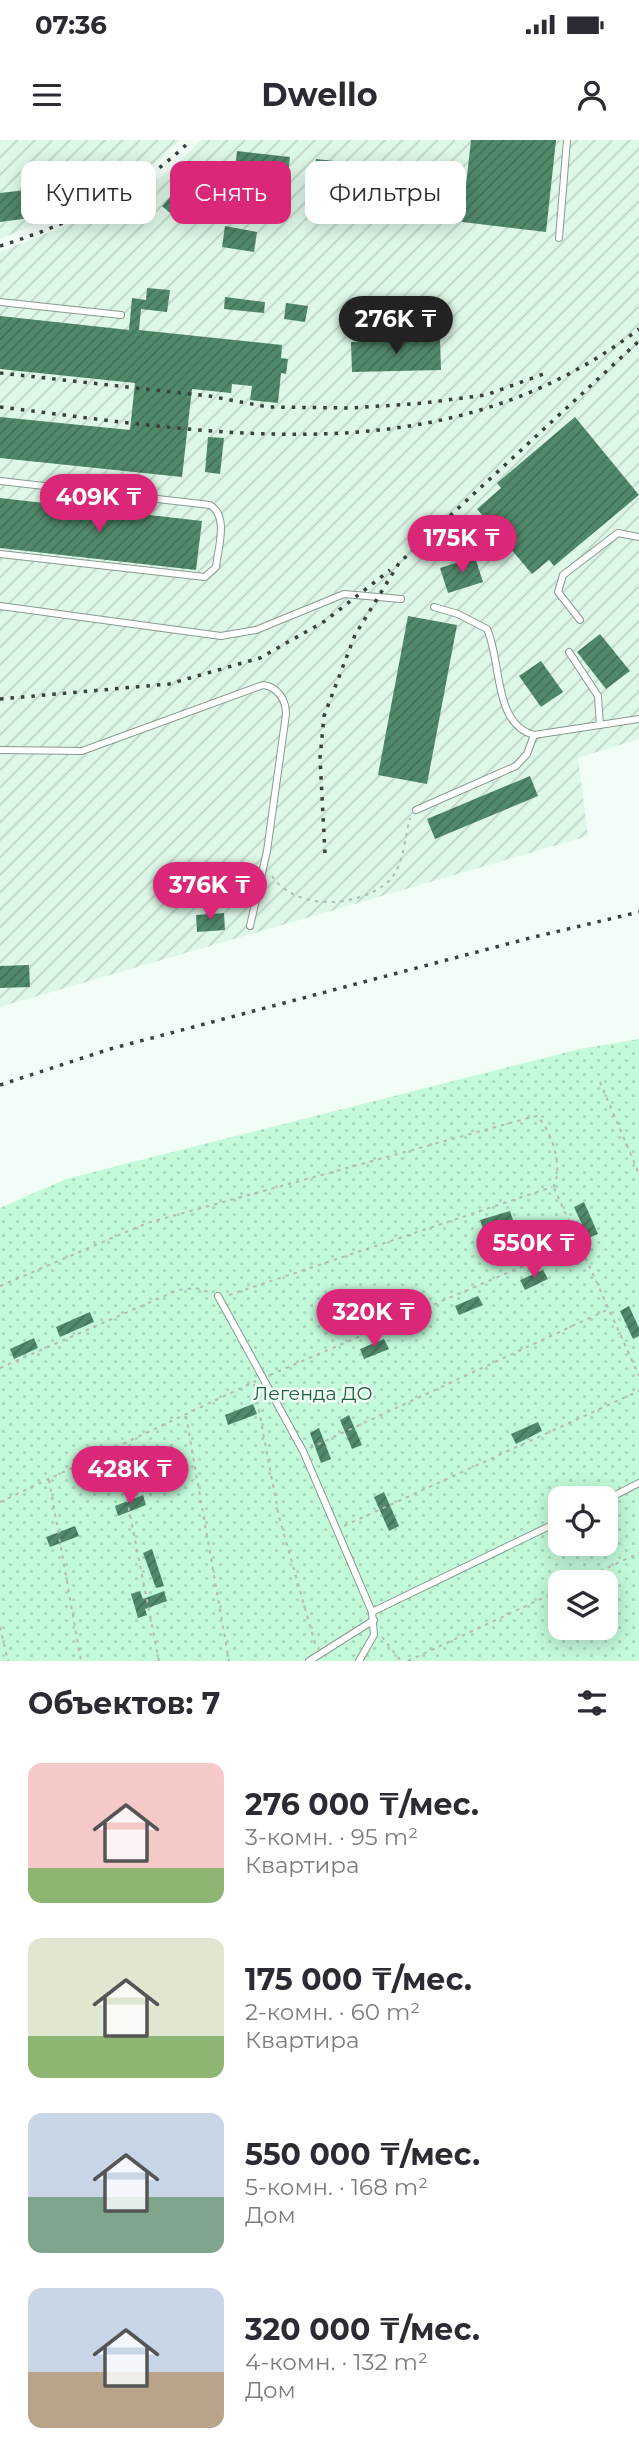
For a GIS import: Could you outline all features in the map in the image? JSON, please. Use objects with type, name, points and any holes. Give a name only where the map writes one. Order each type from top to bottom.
[{"type":"lane","points":[[559,238],[567,140]]},
{"type":"lane","points":[[0,302],[121,315]]},
{"type":"lane","points":[[0,481],[210,505],[218,510],[221,518],[216,567],[205,577],[0,554]]},
{"type":"lane","points":[[580,620],[558,592],[563,575],[618,533],[639,537]]},
{"type":"lane","points":[[0,606],[221,636],[256,630],[344,594],[401,599]]},
{"type":"lane","points":[[433,607],[458,614],[487,629],[508,715],[517,728],[534,736],[639,719]]},
{"type":"lane","points":[[569,652],[598,696],[600,725]]},
{"type":"lane","points":[[0,750],[82,751],[263,685],[276,690],[284,701],[286,714],[267,851],[250,926]]},
{"type":"lane","points":[[416,810],[516,766],[527,754],[534,736]]},
{"type":"lane","points":[[218,1296],[303,1451],[372,1612],[374,1635],[359,1661]]},
{"type":"lane","points":[[618,1494],[639,1483]]},
{"type":"lane","points":[[372,1612],[548,1527]]},
{"type":"lane","points":[[309,1661],[374,1620]]},
{"type":"path","points":[[270,871],[287,891],[315,901],[338,901],[369,893],[390,879],[396,871],[410,818],[416,810]]},
{"type":"path","points":[[600,1082],[639,1174]]},
{"type":"path","points":[[0,1286],[148,1223],[537,1116],[543,1123],[558,1162],[559,1178],[553,1187],[218,1296],[197,1288],[178,1290],[0,1368]]},
{"type":"path","points":[[553,1187],[639,1376]]},
{"type":"path","points":[[0,1502],[253,1382],[579,1241]]},
{"type":"path","points":[[303,1451],[609,1309]]},
{"type":"path","points":[[253,1382],[279,1517],[318,1655]]},
{"type":"path","points":[[337,1530],[639,1391]]},
{"type":"path","points":[[186,1415],[229,1661]]},
{"type":"path","points":[[117,1448],[159,1661]]},
{"type":"path","points":[[49,1479],[81,1661]]},
{"type":"path","points":[[602,1570],[639,1553]]},
{"type":"path","points":[[408,1661],[548,1596]]},
{"type":"path","points":[[0,1627],[8,1661]]},
{"type":"path","points":[[374,1635],[385,1637],[401,1661]]},
{"type":"shaded area","points":[[0,140],[180,140],[156,162],[21,161],[21,224],[36,224],[0,239]]},
{"type":"shaded area","points":[[201,140],[639,140],[639,739],[578,758],[588,836],[0,1007],[0,252],[70,224],[156,224],[156,180],[170,171],[170,224],[291,224],[291,161],[180,161]]},
{"type":"green space","name":"Легенда ДО","points":[[639,1039],[639,1661],[0,1661],[0,1208],[66,1179],[580,1049]]},
{"type":"building","points":[[471,140],[556,140],[546,232],[466,222],[466,186]]},
{"type":"building","points":[[237,151],[290,157],[290,161],[236,161]]},
{"type":"building","points":[[21,191],[21,219],[0,222],[0,193]]},
{"type":"building","points":[[170,197],[170,213],[162,206]]},
{"type":"building","points":[[225,226],[257,232],[254,252],[222,247]]},
{"type":"building","points":[[147,288],[170,290],[167,312],[141,309],[139,330],[282,345],[281,358],[288,359],[286,374],[281,373],[278,403],[250,400],[252,386],[232,384],[231,393],[192,389],[182,477],[0,458],[0,417],[130,430],[135,383],[0,369],[0,316],[129,330],[132,298],[146,300]]},
{"type":"building","points":[[225,297],[265,302],[264,313],[224,309]]},
{"type":"building","points":[[286,303],[308,306],[305,322],[284,319]]},
{"type":"building","points":[[440,339],[441,370],[352,372],[351,342]]},
{"type":"building","points":[[575,417],[639,495],[554,566],[549,560],[532,574],[477,509],[501,488],[497,483]]},
{"type":"building","points":[[208,437],[224,438],[220,474],[205,472]]},
{"type":"building","points":[[0,498],[202,521],[196,570],[0,548]]},
{"type":"building","points":[[475,557],[483,582],[448,593],[440,568]]},
{"type":"building","points":[[408,616],[457,625],[427,784],[378,775]]},
{"type":"building","points":[[600,634],[630,671],[606,689],[577,652]]},
{"type":"building","points":[[541,661],[563,692],[541,707],[519,676]]},
{"type":"building","points":[[530,776],[538,796],[435,839],[427,819]]},
{"type":"building","points":[[224,913],[225,930],[197,932],[196,915]]},
{"type":"building","points":[[29,965],[30,987],[0,988],[0,966]]},
{"type":"building","points":[[584,1202],[598,1234],[588,1238],[574,1207]]},
{"type":"building","points":[[510,1211],[513,1220],[483,1229],[480,1220]]},
{"type":"building","points":[[543,1270],[548,1279],[525,1290],[520,1280]]},
{"type":"building","points":[[478,1296],[483,1305],[459,1315],[455,1306]]},
{"type":"building","points":[[629,1306],[639,1328],[639,1336],[633,1339],[620,1311]]},
{"type":"building","points":[[90,1312],[94,1322],[60,1337],[56,1327]]},
{"type":"building","points":[[34,1338],[38,1348],[14,1359],[10,1349]]},
{"type":"building","points":[[384,1339],[389,1349],[364,1359],[360,1349]]},
{"type":"building","points":[[253,1404],[257,1414],[228,1425],[225,1415]]},
{"type":"building","points":[[349,1415],[362,1445],[352,1449],[340,1420]]},
{"type":"building","points":[[538,1422],[542,1431],[516,1444],[511,1434]]},
{"type":"building","points":[[319,1428],[331,1459],[321,1463],[310,1433]]},
{"type":"building","points":[[135,1456],[139,1466],[112,1474],[108,1464]]},
{"type":"building","points":[[384,1492],[399,1526],[389,1531],[374,1497]]},
{"type":"building","points":[[143,1495],[146,1505],[118,1516],[115,1506]]},
{"type":"building","points":[[75,1526],[79,1536],[50,1547],[46,1537]]},
{"type":"building","points":[[152,1549],[164,1586],[156,1588],[143,1553]]},
{"type":"building","points":[[140,1591],[143,1599],[164,1591],[167,1601],[145,1609],[147,1615],[138,1618],[131,1594]]},
{"type":"railway","points":[[0,246],[77,217],[126,191],[171,159],[191,140]]},
{"type":"railway","points":[[0,407],[167,427],[249,433],[330,434],[410,426],[489,407],[565,376],[639,329]]},
{"type":"railway","points":[[325,853],[320,758],[324,716],[355,635],[399,563],[639,341]]},
{"type":"railway","points":[[0,373],[209,396],[268,407],[352,408],[486,395],[549,372]]},
{"type":"railway","points":[[0,699],[169,684],[260,658],[325,621],[390,570]]},
{"type":"railway","points":[[0,1085],[110,1049],[530,938],[639,912]]}]
